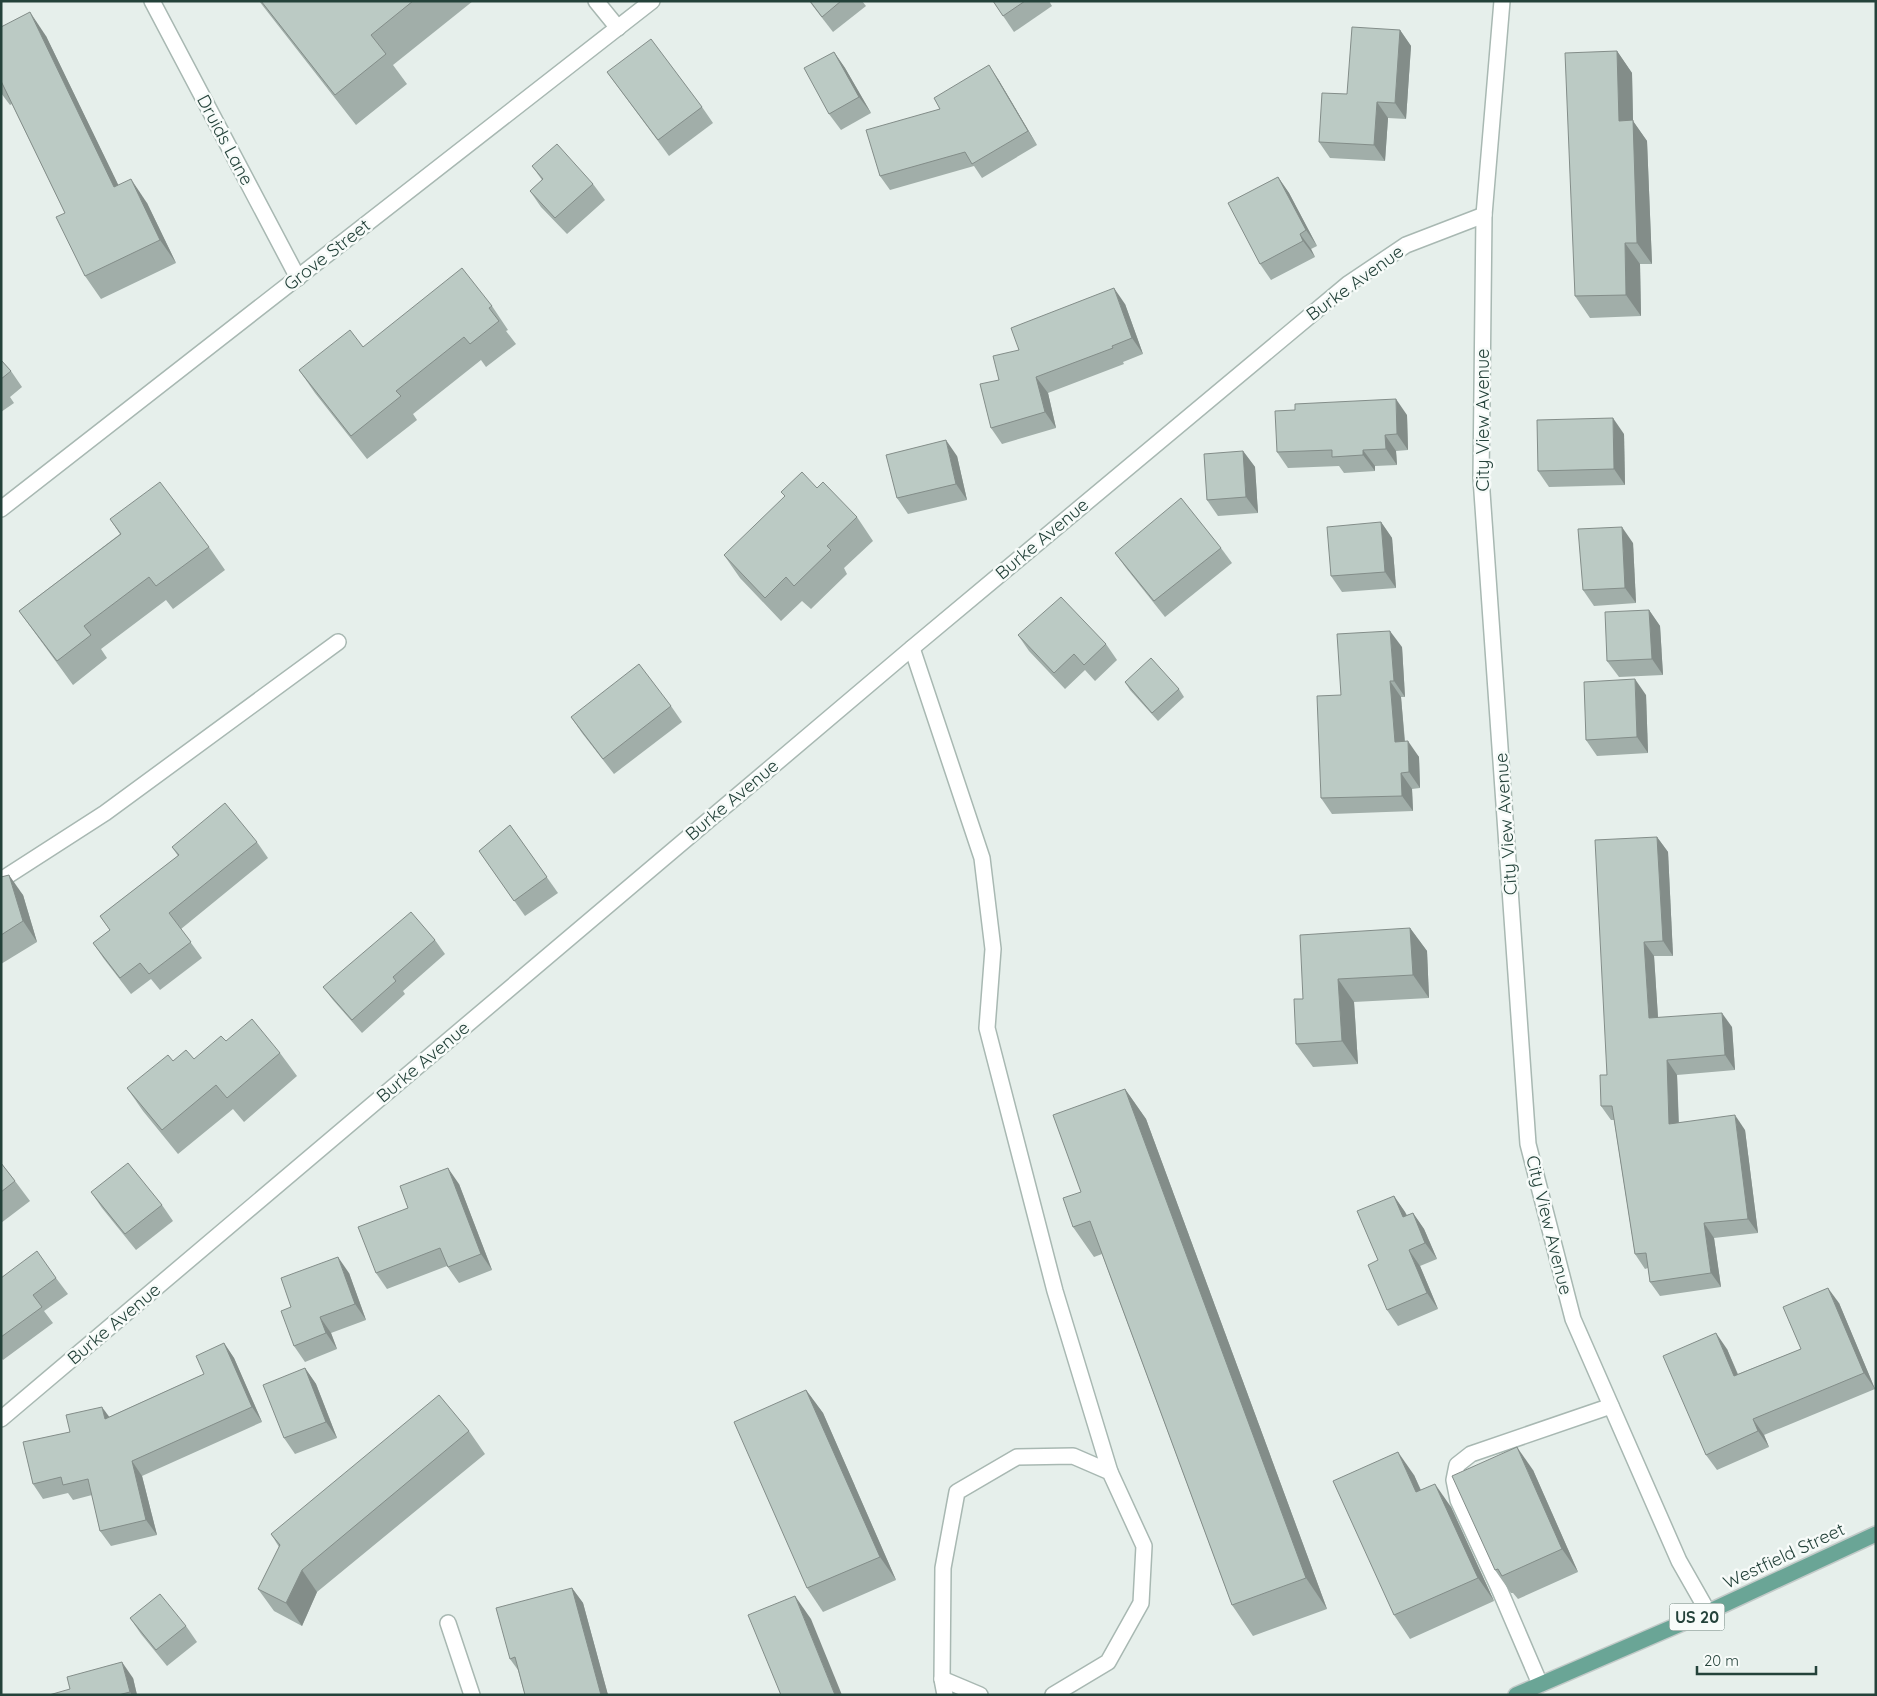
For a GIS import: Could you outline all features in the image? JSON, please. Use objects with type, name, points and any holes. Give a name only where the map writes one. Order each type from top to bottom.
[{"type":"main road","name":"Westfield Street","points":[[1516,1695],[1708,1612],[1876,1534]]},
{"type":"street","name":"Druids Lane","points":[[152,1],[298,278]]},
{"type":"street","points":[[596,1],[618,28]]},
{"type":"street","name":"Grove Street","points":[[1,509],[652,1]]},
{"type":"street","name":"City View Avenue","points":[[1502,1],[1484,215],[1481,478],[1528,1144],[1573,1319],[1679,1561],[1708,1612]]},
{"type":"street","name":"Burke Avenue","points":[[1,1419],[912,648],[1348,284],[1406,245],[1484,215]]},
{"type":"street","points":[[1,880],[105,813],[338,642]]},
{"type":"street","points":[[912,648],[982,858],[993,949],[987,1028],[1055,1291],[1110,1472],[1144,1546],[1141,1603],[1108,1662],[1053,1695]]},
{"type":"street","points":[[1540,1684],[1498,1586],[1458,1500],[1454,1480],[1457,1464],[1472,1454],[1611,1406]]},
{"type":"street","points":[[945,1695],[942,1678],[943,1568],[957,1492],[1017,1457],[1073,1456],[1110,1472]]},
{"type":"street","points":[[448,1623],[472,1695]]},
{"type":"street","points":[[942,1678],[980,1695]]},
{"type":"building","points":[[261,1],[413,1],[371,35],[386,54],[335,95]]},
{"type":"building","points":[[810,1],[841,1],[822,17]]},
{"type":"building","points":[[993,1],[1025,1],[1003,16]]},
{"type":"building","points":[[30,12],[114,187],[131,179],[160,240],[85,276],[56,217],[65,213],[1,81],[1,27]]},
{"type":"building","points":[[1352,27],[1400,30],[1395,103],[1377,102],[1374,145],[1319,142],[1322,93],[1347,94]]},
{"type":"building","points":[[651,39],[702,107],[658,140],[607,72]]},
{"type":"building","points":[[1617,51],[1619,121],[1633,120],[1637,243],[1625,243],[1626,295],[1575,296],[1565,53]]},
{"type":"building","points":[[834,52],[859,97],[829,114],[804,68]]},
{"type":"building","points":[[989,65],[1028,131],[972,164],[965,152],[880,176],[866,130],[940,109],[934,98]]},
{"type":"building","points":[[557,144],[593,184],[555,218],[530,191],[543,179],[532,166]]},
{"type":"building","points":[[1278,177],[1306,230],[1300,234],[1303,241],[1260,264],[1228,203]]},
{"type":"building","points":[[462,268],[492,306],[489,308],[499,321],[470,344],[464,337],[396,391],[401,396],[351,436],[299,370],[350,330],[363,347]]},
{"type":"building","points":[[1114,288],[1132,338],[1112,346],[1113,348],[1036,377],[1045,412],[991,428],[980,384],[999,380],[993,356],[1019,350],[1011,328]]},
{"type":"building","points":[[1,360],[11,371],[1,379]]},
{"type":"building","points":[[1396,399],[1397,434],[1385,435],[1386,449],[1363,450],[1363,455],[1332,457],[1332,450],[1277,452],[1275,411],[1295,410],[1295,404]]},
{"type":"building","points":[[1613,418],[1614,469],[1538,471],[1537,420]]},
{"type":"building","points":[[946,440],[956,484],[897,498],[886,455]]},
{"type":"building","points":[[1243,451],[1246,497],[1207,500],[1204,454]]},
{"type":"building","points":[[802,472],[817,488],[823,482],[857,517],[827,546],[831,550],[794,586],[786,577],[765,598],[724,555],[785,496],[781,492]]},
{"type":"building","points":[[160,482],[209,547],[156,586],[149,577],[84,626],[91,635],[57,661],[19,611],[121,534],[110,519]]},
{"type":"building","points":[[1181,498],[1221,548],[1154,601],[1115,553]]},
{"type":"building","points":[[1381,522],[1385,572],[1331,576],[1327,527]]},
{"type":"building","points":[[1622,527],[1625,588],[1583,590],[1578,529]]},
{"type":"building","points":[[1061,597],[1106,644],[1084,665],[1074,654],[1054,673],[1018,635]]},
{"type":"building","points":[[1649,610],[1652,659],[1607,661],[1605,612]]},
{"type":"building","points":[[1390,631],[1394,681],[1390,681],[1395,742],[1408,741],[1409,772],[1401,773],[1402,796],[1321,798],[1317,696],[1341,695],[1337,634]]},
{"type":"building","points":[[1151,658],[1179,689],[1152,713],[1125,682]]},
{"type":"building","points":[[639,664],[671,706],[603,759],[571,717]]},
{"type":"building","points":[[1635,679],[1637,737],[1586,740],[1584,682]]},
{"type":"building","points":[[225,803],[257,842],[169,913],[191,942],[149,974],[140,963],[120,978],[93,943],[110,930],[100,916],[179,855],[172,847]]},
{"type":"building","points":[[510,825],[547,877],[514,901],[479,851]]},
{"type":"building","points":[[1657,837],[1663,941],[1644,942],[1649,1018],[1722,1013],[1725,1055],[1667,1060],[1669,1124],[1735,1115],[1748,1219],[1704,1223],[1711,1273],[1650,1282],[1646,1253],[1635,1254],[1612,1106],[1601,1106],[1600,1075],[1607,1075],[1595,840]]},
{"type":"building","points":[[9,875],[23,921],[1,935],[1,877]]},
{"type":"building","points":[[411,912],[435,940],[393,977],[396,981],[352,1020],[323,987]]},
{"type":"building","points":[[1410,928],[1413,975],[1338,979],[1342,1041],[1296,1044],[1294,999],[1303,999],[1300,935]]},
{"type":"building","points":[[252,1019],[280,1053],[227,1098],[216,1085],[162,1130],[127,1088],[168,1055],[173,1061],[186,1050],[194,1059],[221,1036],[226,1041]]},
{"type":"building","points":[[1125,1089],[1306,1578],[1232,1605],[1090,1221],[1073,1227],[1063,1198],[1081,1192],[1053,1115]]},
{"type":"building","points":[[1,1163],[15,1181],[1,1192]]},
{"type":"building","points":[[128,1163],[162,1205],[125,1234],[91,1192]]},
{"type":"building","points":[[448,1168],[481,1254],[448,1267],[440,1248],[376,1273],[358,1227],[408,1208],[400,1186]]},
{"type":"building","points":[[1394,1196],[1403,1217],[1413,1213],[1425,1243],[1409,1250],[1427,1293],[1387,1310],[1368,1265],[1378,1260],[1357,1211]]},
{"type":"building","points":[[37,1251],[56,1278],[33,1295],[42,1307],[1,1337],[1,1278]]},
{"type":"building","points":[[338,1257],[355,1304],[320,1317],[326,1333],[294,1346],[281,1311],[291,1307],[281,1278]]},
{"type":"building","points":[[1828,1288],[1864,1373],[1753,1419],[1758,1431],[1706,1455],[1663,1356],[1716,1333],[1734,1376],[1801,1349],[1783,1307]]},
{"type":"building","points":[[224,1343],[252,1407],[132,1461],[146,1520],[100,1531],[88,1479],[63,1485],[61,1477],[33,1484],[23,1442],[70,1432],[66,1415],[102,1407],[105,1419],[204,1374],[196,1356]]},
{"type":"building","points":[[305,1368],[326,1422],[284,1438],[263,1385]]},
{"type":"building","points":[[806,1390],[880,1557],[807,1588],[734,1422]]},
{"type":"building","points":[[439,1395],[469,1431],[302,1570],[286,1603],[258,1589],[280,1545],[271,1534]]},
{"type":"building","points":[[1517,1447],[1562,1549],[1502,1576],[1498,1569],[1495,1570],[1452,1476]]},
{"type":"building","points":[[1398,1452],[1416,1492],[1435,1484],[1478,1578],[1394,1615],[1333,1481]]},
{"type":"building","points":[[572,1588],[601,1695],[525,1695],[515,1657],[510,1659],[496,1608]]},
{"type":"building","points":[[160,1594],[186,1626],[156,1650],[130,1618]]},
{"type":"building","points":[[795,1596],[835,1695],[781,1695],[748,1615]]},
{"type":"building","points":[[122,1662],[130,1692],[118,1695],[49,1695],[70,1689],[67,1677]]}]
